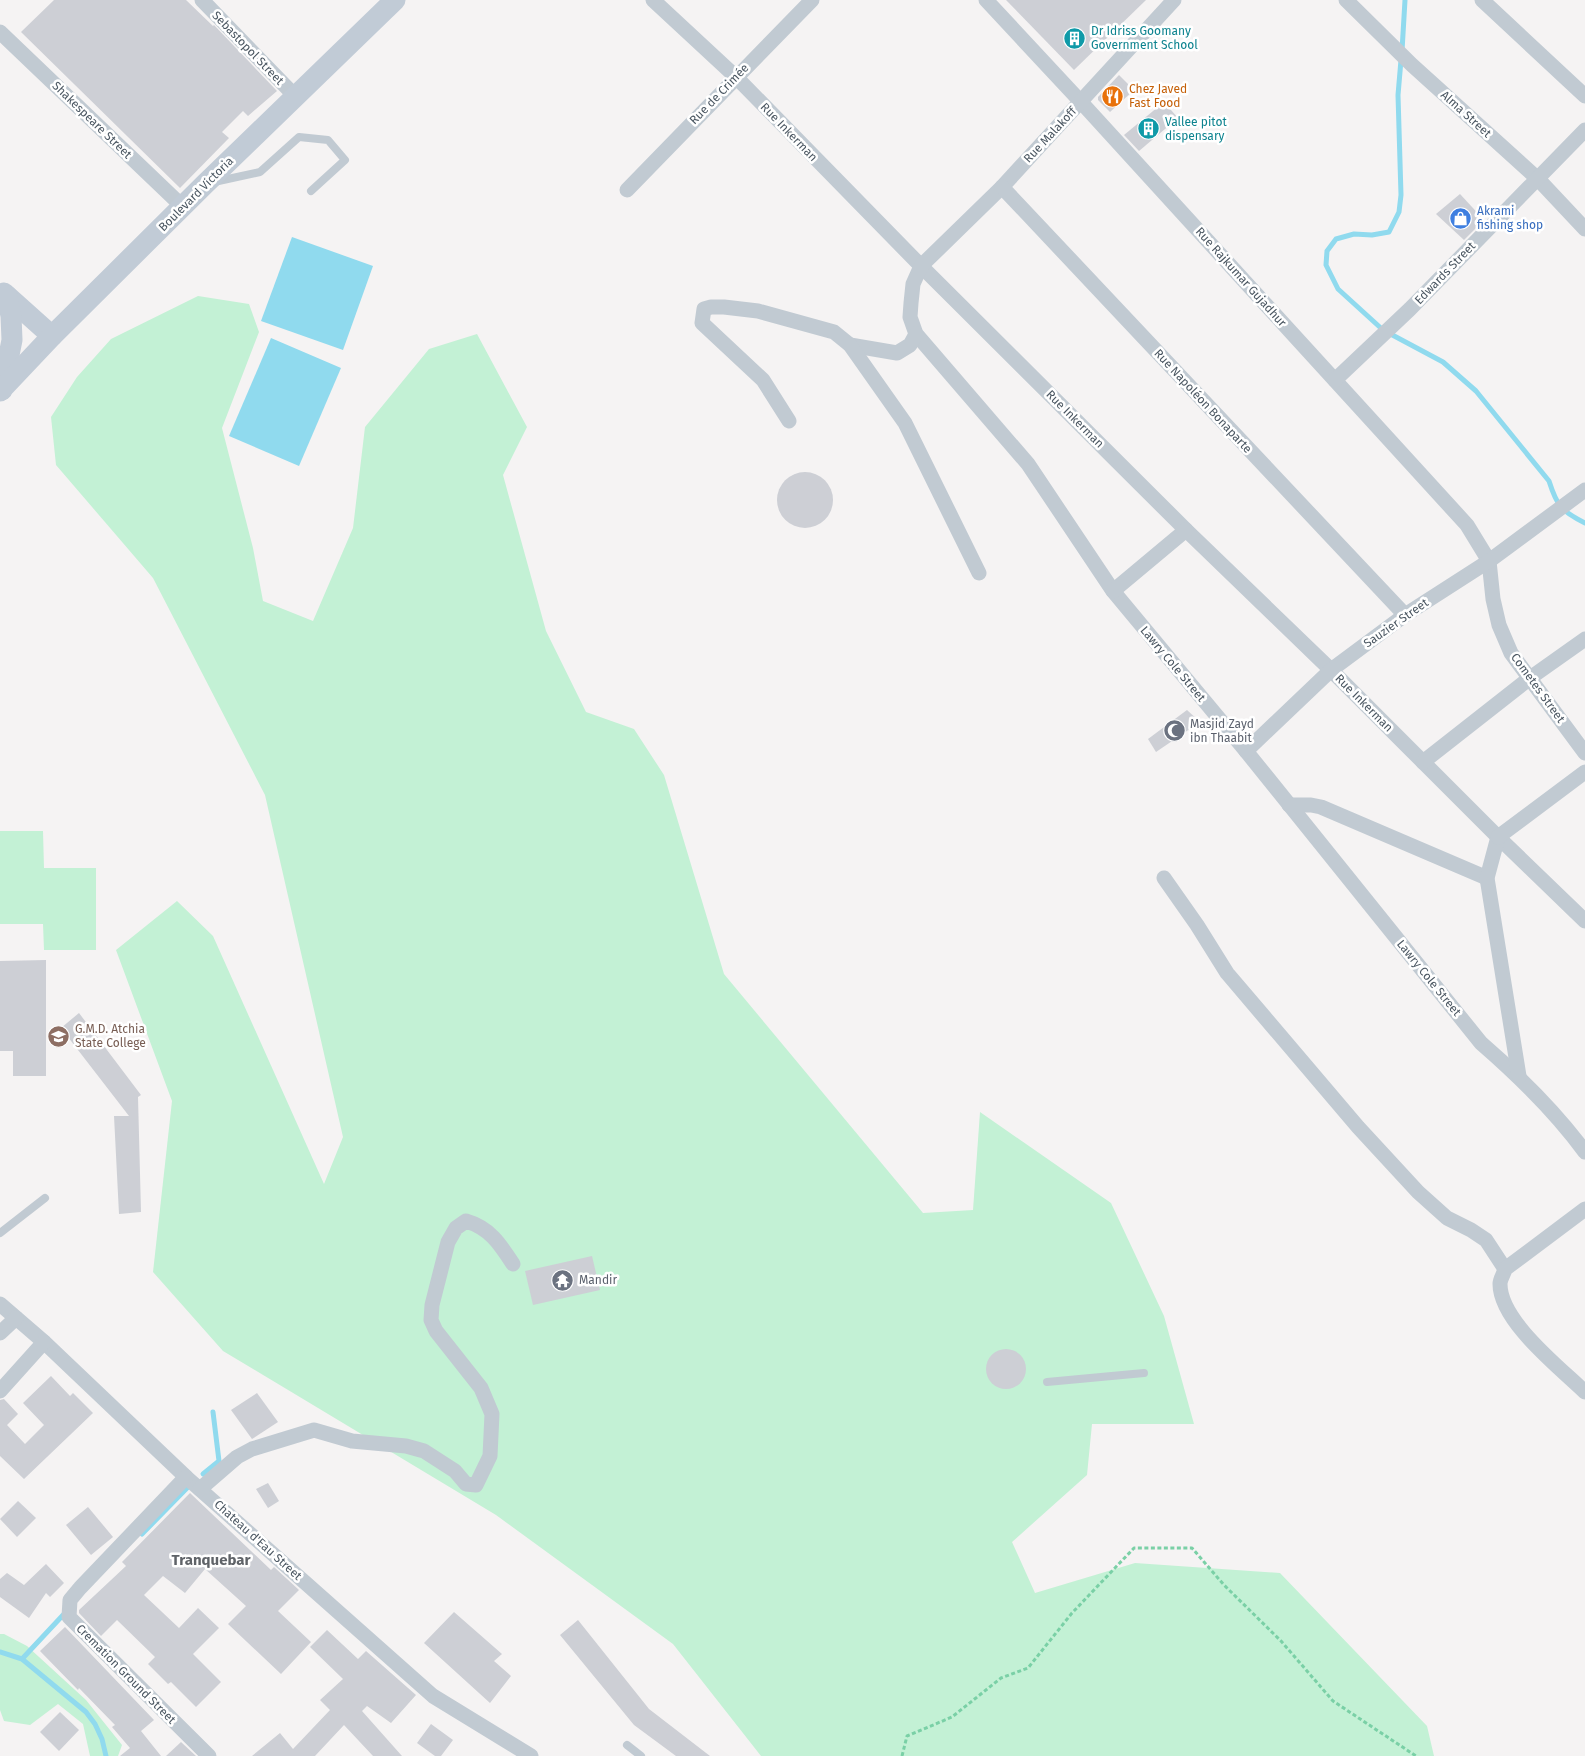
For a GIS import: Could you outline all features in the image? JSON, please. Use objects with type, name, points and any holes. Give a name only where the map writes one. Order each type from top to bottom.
[{"type":"main road","name":"Boulevard Victoria","points":[[1,391],[52,336],[205,184],[395,0]]},
{"type":"main road","points":[[4,293],[52,336]]},
{"type":"main road","points":[[1,391],[12,340],[11,316],[4,293]]},
{"type":"street","name":"Sebastopol Street","points":[[202,0],[295,96]]},
{"type":"street","name":"Rue Inkerman","points":[[653,0],[736,77],[921,266],[1186,530],[1585,921]]},
{"type":"street","name":"Rue de Crimée","points":[[627,190],[812,0]]},
{"type":"street","name":"Rue Rajkumar Gujadhur","points":[[986,0],[1467,526],[1488,561]]},
{"type":"street","name":"Rue Malakoff","points":[[921,266],[1002,187],[1174,0]]},
{"type":"street","name":"Alma Street","points":[[1346,0],[1412,65],[1538,179],[1585,228]]},
{"type":"street","points":[[1482,0],[1585,96]]},
{"type":"street","name":"Shakespeare Street","points":[[0,32],[183,207]]},
{"type":"street","name":"Edwards Street","points":[[1335,380],[1410,309],[1585,130]]},
{"type":"street","name":"Rue Napoléon Bonaparte","points":[[1002,187],[1405,615]]},
{"type":"street","name":"Lawry Cole Street","points":[[921,266],[913,284],[910,303],[910,318],[916,334],[1028,464],[1113,591],[1246,751],[1481,1042],[1519,1076],[1568,1128],[1585,1152]]},
{"type":"street","points":[[789,421],[763,380],[702,323],[704,309],[724,307],[758,311],[834,332],[850,345],[905,423],[979,573]]},
{"type":"street","points":[[850,345],[897,353],[910,345],[916,334]]},
{"type":"street","name":"Sauzier Street","points":[[1246,751],[1331,670],[1405,615],[1488,561],[1585,490]]},
{"type":"street","points":[[1113,591],[1186,530]]},
{"type":"street","name":"Cometes Street","points":[[1488,561],[1493,599],[1499,625],[1511,652],[1585,753]]},
{"type":"street","points":[[1423,762],[1530,678],[1585,639]]},
{"type":"street","points":[[1519,1076],[1487,878],[1498,837],[1585,772]]},
{"type":"street","points":[[1289,805],[1321,807],[1487,878]]},
{"type":"street","points":[[1164,878],[1197,925],[1227,974],[1358,1127],[1418,1192],[1447,1218],[1486,1240],[1506,1269]]},
{"type":"street","points":[[1585,1209],[1506,1269],[1500,1282],[1503,1299],[1518,1326],[1585,1392]]},
{"type":"street","points":[[200,1489],[236,1457],[252,1449],[314,1430],[352,1441],[406,1446],[424,1450],[455,1471],[466,1484],[476,1485],[490,1456],[492,1414],[482,1388],[436,1331],[431,1320],[432,1305],[448,1242],[456,1228],[466,1221],[479,1225],[498,1241],[513,1264]]},
{"type":"street","name":"Chateau d'Eau Street","points":[[0,1304],[44,1342],[200,1489],[433,1696],[531,1756]]},
{"type":"street","points":[[0,1333],[16,1318]]},
{"type":"street","points":[[0,1391],[44,1342]]},
{"type":"street","name":"Cremation Ground Street","points":[[186,1476],[70,1600],[69,1617],[209,1756]]},
{"type":"lane","points":[[205,184],[260,172],[299,136],[328,140],[345,160],[311,191]]},
{"type":"lane","points":[[0,1233],[45,1198]]},
{"type":"lane","points":[[1047,1382],[1144,1373]]},
{"type":"lane","points":[[627,1745],[641,1756]]},
{"type":"path","points":[[902,1756],[907,1736],[952,1717],[1000,1678],[1028,1668],[1072,1613],[1134,1548],[1192,1548],[1224,1585],[1281,1641],[1333,1701],[1416,1756]]},
{"type":"green space","points":[[198,296],[249,304],[259,332],[222,428],[253,548],[263,601],[313,621],[353,528],[365,427],[429,349],[477,334],[527,427],[503,475],[546,631],[586,712],[634,729],[664,775],[724,974],[923,1213],[973,1210],[980,1112],[1111,1203],[1164,1316],[1194,1424],[1092,1424],[1087,1475],[1012,1542],[1035,1593],[1135,1563],[1280,1573],[1427,1726],[1434,1756],[761,1756],[673,1644],[496,1515],[223,1351],[153,1272],[172,1101],[116,950],[177,901],[213,936],[324,1184],[343,1137],[265,795],[153,578],[56,465],[51,417],[77,377],[111,339]]},
{"type":"green space","points":[[0,831],[43,831],[44,868],[96,868],[96,950],[44,950],[43,924],[0,924]]},
{"type":"green space","points":[[0,1634],[4,1634],[27,1646],[86,1700],[122,1745],[118,1756],[90,1756],[83,1724],[58,1704],[30,1725],[4,1721],[0,1710]]},
{"type":"water","points":[[292,237],[373,266],[343,350],[261,321]]},
{"type":"water","points":[[271,338],[341,368],[299,466],[229,436]]},
{"type":"building","points":[[54,0],[186,0],[214,25],[277,91],[248,116],[243,111],[222,132],[229,138],[180,188],[21,32]]},
{"type":"building","name":"Dr Idriss Goomany Government School","points":[[1006,0],[1146,0],[1074,70]]},
{"type":"building","name":"Chez Javed Fast Food","points":[[1119,75],[1134,90],[1110,112],[1098,100],[1098,97]]},
{"type":"building","name":"Vallee pitot dispensary","points":[[1164,102],[1178,118],[1139,151],[1124,135]]},
{"type":"building","name":"Akrami fishing shop","points":[[1460,194],[1484,220],[1464,240],[1436,214]]},
{"type":"building","points":[[800,472],[810,472],[825,480],[831,489],[833,500],[831,511],[825,520],[810,528],[800,528],[789,523],[782,516],[777,505],[777,495],[782,484],[789,477]]},
{"type":"building","name":"Masjid Zayd ibn Thaabit","points":[[1187,710],[1200,722],[1156,752],[1148,739]]},
{"type":"building","points":[[46,960],[46,1076],[13,1076],[13,1051],[0,1051],[0,961]]},
{"type":"building","points":[[79,1013],[141,1095],[138,1097],[141,1212],[119,1214],[114,1116],[129,1116],[61,1028]]},
{"type":"building","name":"Mandir","points":[[592,1256],[600,1290],[533,1305],[525,1271]]},
{"type":"building","points":[[1010,1349],[1017,1352],[1023,1358],[1026,1369],[1025,1377],[1017,1386],[1010,1389],[1002,1389],[995,1386],[987,1377],[986,1365],[989,1358],[998,1350]]},
{"type":"building","points":[[51,1376],[70,1396],[73,1393],[93,1413],[24,1479],[0,1456],[0,1400],[4,1399],[18,1414],[7,1425],[25,1444],[44,1425],[23,1403]]},
{"type":"building","points":[[257,1393],[278,1422],[252,1439],[231,1410]]},
{"type":"building","points":[[268,1483],[279,1501],[268,1508],[256,1489]]},
{"type":"building","points":[[190,1493],[271,1570],[274,1567],[299,1590],[278,1611],[311,1642],[281,1674],[228,1624],[246,1606],[205,1569],[185,1593],[163,1576],[144,1595],[179,1628],[198,1608],[219,1628],[193,1654],[221,1682],[196,1707],[171,1682],[168,1684],[148,1664],[155,1657],[117,1620],[101,1636],[79,1613],[79,1610],[126,1566],[122,1562]]},
{"type":"building","points":[[18,1501],[36,1518],[17,1537],[0,1519]]},
{"type":"building","points":[[88,1507],[113,1537],[91,1555],[66,1525]]},
{"type":"building","points":[[46,1564],[64,1583],[50,1597],[46,1593],[29,1618],[0,1597],[0,1579],[7,1573],[24,1585]]},
{"type":"building","points":[[454,1612],[502,1654],[494,1661],[511,1676],[490,1703],[424,1643]]},
{"type":"building","points":[[578,1620],[649,1709],[710,1756],[676,1756],[634,1725],[560,1635]]},
{"type":"building","points":[[65,1627],[154,1720],[141,1731],[161,1756],[120,1756],[130,1748],[112,1727],[115,1725],[40,1651]]},
{"type":"building","points":[[327,1630],[358,1659],[366,1651],[416,1695],[391,1723],[367,1706],[362,1711],[402,1756],[373,1756],[344,1725],[315,1756],[252,1756],[280,1733],[293,1749],[330,1710],[320,1700],[343,1679],[310,1647]]},
{"type":"building","points":[[60,1712],[79,1730],[59,1751],[40,1732]]},
{"type":"building","points":[[431,1724],[453,1740],[441,1756],[435,1756],[417,1743]]},
{"type":"building","points":[[181,1742],[196,1756],[166,1756]]},
{"type":"waterway","points":[[1402,51],[1405,0]]},
{"type":"waterway","points":[[1401,60],[1398,95],[1401,195],[1399,212],[1389,232],[1372,235],[1354,234],[1336,239],[1327,251],[1326,265],[1338,289],[1383,330],[1443,362],[1476,391],[1549,481],[1561,507],[1570,515],[1585,523]]},
{"type":"waterway","points":[[203,1474],[219,1461],[213,1412]]},
{"type":"waterway","points":[[142,1534],[189,1486]]},
{"type":"waterway","points":[[22,1659],[64,1614]]},
{"type":"waterway","points":[[0,1652],[22,1659],[86,1712],[95,1724],[102,1739],[106,1756]]},
{"type":"place","name":"Dr Idriss Goomany Government School","points":[[1075,38]]},
{"type":"place","name":"Chez Javed Fast Food","points":[[1113,96]]},
{"type":"place","name":"Vallee pitot dispensary","points":[[1149,129]]},
{"type":"place","name":"Akrami fishing shop","points":[[1461,218]]},
{"type":"place","name":"Masjid Zayd ibn Thaabit","points":[[1174,731]]},
{"type":"place","name":"G.M.D. Atchia State College","points":[[59,1036]]},
{"type":"place","name":"Mandir","points":[[563,1280]]},
{"type":"district","name":"Tranquebar","points":[[211,1560]]}]
